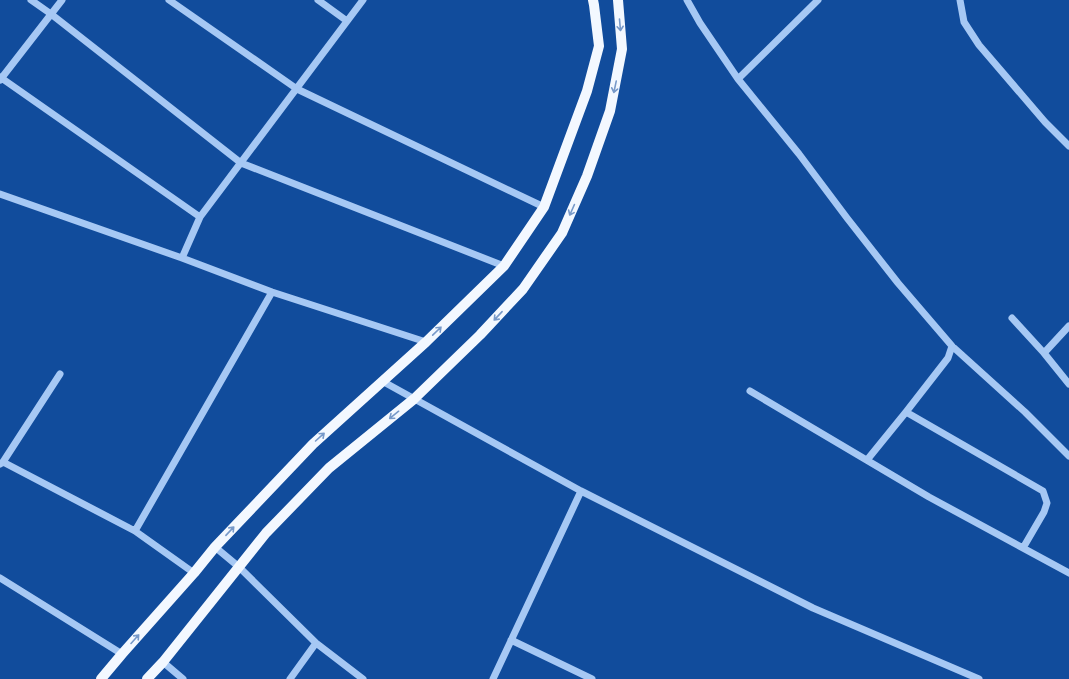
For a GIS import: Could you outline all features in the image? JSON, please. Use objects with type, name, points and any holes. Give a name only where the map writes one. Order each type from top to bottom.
[{"type":"main road","points":[[147,679],[163,662],[266,533],[329,468],[414,399],[480,335],[523,289],[562,233],[587,176],[610,111],[622,49],[618,0]]},
{"type":"main road","points":[[101,679],[216,546],[313,444],[426,342],[504,266],[544,207],[586,91],[599,46],[596,2]]},
{"type":"street","points":[[31,0],[51,14],[241,163],[504,266]]},
{"type":"street","points":[[62,0],[0,79],[200,217]]},
{"type":"street","points":[[169,0],[297,89],[544,207]]},
{"type":"street","points":[[318,0],[347,21]]},
{"type":"street","points":[[182,258],[200,217],[362,0]]},
{"type":"street","points":[[687,0],[700,23],[738,79],[799,154],[898,282],[952,346],[1025,412],[1069,456]]},
{"type":"street","points":[[738,79],[818,0]]},
{"type":"street","points":[[960,0],[964,22],[979,45],[1045,122],[1069,146]]},
{"type":"street","points":[[0,194],[182,258],[272,292],[426,342]]},
{"type":"street","points":[[135,532],[272,292]]},
{"type":"street","points":[[1012,318],[1044,353],[1069,384]]},
{"type":"street","points":[[1044,353],[1069,326]]},
{"type":"street","points":[[867,460],[948,358],[952,346]]},
{"type":"street","points":[[60,374],[1,463],[135,532],[194,573]]},
{"type":"street","points":[[382,381],[581,491],[813,608],[979,679]]},
{"type":"street","points":[[750,391],[929,497],[1069,573]]},
{"type":"street","points":[[906,412],[1043,491],[1047,503],[1044,512],[1023,548]]},
{"type":"street","points":[[493,679],[581,491]]},
{"type":"street","points":[[216,546],[316,642],[363,679]]},
{"type":"street","points":[[0,578],[122,654]]},
{"type":"street","points":[[511,640],[592,679]]},
{"type":"street","points":[[290,679],[316,642]]},
{"type":"street","points":[[163,662],[183,679]]}]
